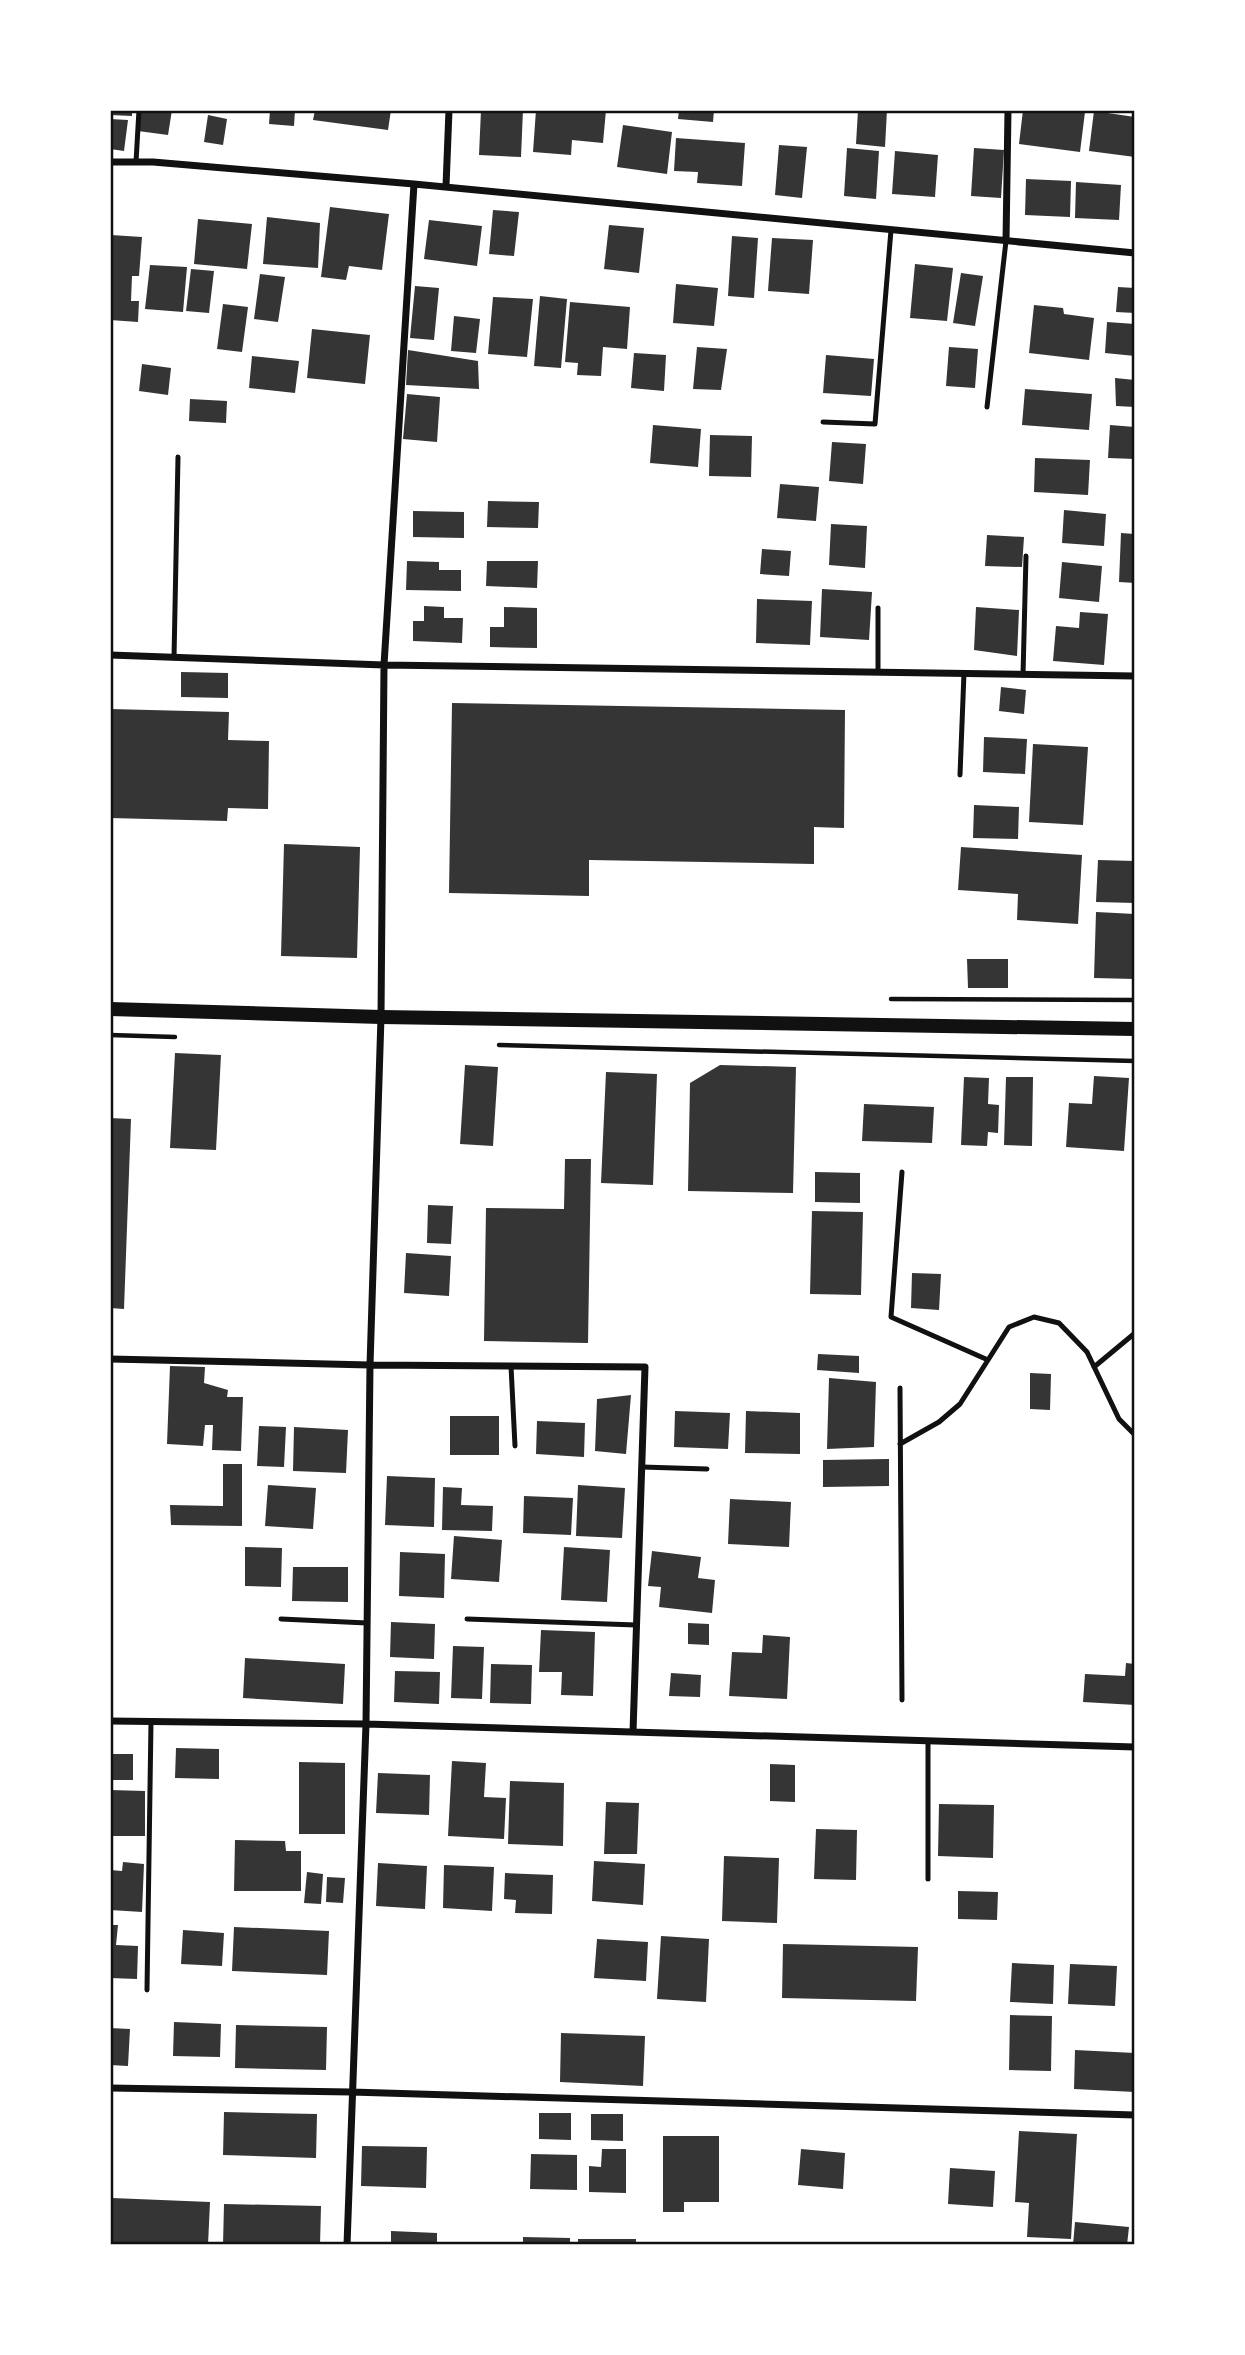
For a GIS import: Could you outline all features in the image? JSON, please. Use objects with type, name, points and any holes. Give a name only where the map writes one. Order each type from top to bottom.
[{"type":"main road","points":[[110,1009],[381,1017],[1135,1029]]},
{"type":"street","points":[[446,186],[449,110]]},
{"type":"street","points":[[1006,241],[1008,110]]},
{"type":"street","points":[[110,162],[446,186],[1135,253]]},
{"type":"street","points":[[347,2245],[366,1724],[370,1366],[381,1017],[384,665],[414,184]]},
{"type":"street","points":[[110,655],[384,665],[1135,676]]},
{"type":"street","points":[[110,1359],[370,1366],[645,1367],[633,1732]]},
{"type":"street","points":[[110,1721],[366,1724],[1135,1747]]},
{"type":"street","points":[[110,2088],[351,2092],[1135,2115]]},
{"type":"lane","points":[[136,162],[139,110]]},
{"type":"lane","points":[[823,422],[875,424],[891,230]]},
{"type":"lane","points":[[987,407],[1006,241]]},
{"type":"lane","points":[[174,657],[178,457]]},
{"type":"lane","points":[[1023,675],[1026,556]]},
{"type":"lane","points":[[878,608],[878,672]]},
{"type":"lane","points":[[960,775],[964,673]]},
{"type":"lane","points":[[902,1172],[891,1317],[988,1360]]},
{"type":"lane","points":[[900,1444],[939,1422],[960,1404],[1009,1327],[1034,1317],[1059,1324],[1087,1352],[1119,1419],[1135,1435]]},
{"type":"lane","points":[[1094,1367],[1135,1332]]},
{"type":"lane","points":[[511,1366],[515,1447]]},
{"type":"lane","points":[[900,1388],[902,1700]]},
{"type":"lane","points":[[642,1468],[708,1469]]},
{"type":"lane","points":[[281,1619],[367,1623]]},
{"type":"lane","points":[[467,1619],[636,1625]]},
{"type":"lane","points":[[147,1990],[151,1722]]},
{"type":"lane","points":[[928,1741],[928,1879]]},
{"type":"path","points":[[110,1035],[178,1037]]},
{"type":"path","points":[[492,1045],[1135,1061]]},
{"type":"building","points":[[110,110],[132,110],[132,116],[110,115]]},
{"type":"building","points":[[141,110],[172,110],[168,135],[138,131]]},
{"type":"building","points":[[270,110],[295,110],[294,126],[269,124]]},
{"type":"building","points":[[315,110],[391,110],[388,130],[313,120]]},
{"type":"building","points":[[481,110],[523,110],[521,157],[479,155]]},
{"type":"building","points":[[536,110],[606,110],[603,143],[572,140],[571,155],[533,152]]},
{"type":"building","points":[[679,110],[714,110],[713,122],[678,119]]},
{"type":"building","points":[[858,110],[887,110],[885,147],[856,144]]},
{"type":"building","points":[[1023,110],[1085,112],[1080,152],[1019,144]]},
{"type":"building","points":[[1094,111],[1135,117],[1135,157],[1089,151]]},
{"type":"building","points":[[208,115],[227,119],[223,145],[204,142]]},
{"type":"building","points":[[110,119],[128,120],[124,151],[110,149]]},
{"type":"building","points":[[623,125],[672,132],[667,174],[617,167]]},
{"type":"building","points":[[676,138],[745,143],[742,186],[697,183],[698,172],[674,171]]},
{"type":"building","points":[[779,145],[807,147],[802,198],[775,195]]},
{"type":"building","points":[[847,148],[879,151],[876,199],[844,196]]},
{"type":"building","points":[[974,148],[1004,150],[1001,198],[971,196]]},
{"type":"building","points":[[895,151],[938,155],[935,197],[892,194]]},
{"type":"building","points":[[1026,179],[1071,181],[1070,217],[1025,215]]},
{"type":"building","points":[[1076,182],[1121,185],[1119,220],[1075,218]]},
{"type":"building","points":[[330,207],[389,214],[382,270],[349,266],[346,280],[321,277]]},
{"type":"building","points":[[493,210],[519,212],[514,256],[489,254]]},
{"type":"building","points":[[267,217],[320,223],[318,268],[263,264]]},
{"type":"building","points":[[198,219],[252,224],[247,269],[194,264]]},
{"type":"building","points":[[429,220],[482,226],[477,266],[424,259]]},
{"type":"building","points":[[609,225],[644,228],[639,273],[604,269]]},
{"type":"building","points":[[111,235],[142,237],[139,276],[132,276],[131,301],[139,301],[138,322],[110,320]]},
{"type":"building","points":[[732,236],[758,238],[754,298],[728,296]]},
{"type":"building","points":[[772,238],[813,240],[809,294],[768,291]]},
{"type":"building","points":[[915,264],[953,268],[947,321],[910,318]]},
{"type":"building","points":[[150,265],[187,267],[183,312],[145,309]]},
{"type":"building","points":[[191,269],[214,271],[209,313],[186,311]]},
{"type":"building","points":[[961,273],[983,276],[975,326],[953,323]]},
{"type":"building","points":[[260,274],[285,277],[278,322],[254,319]]},
{"type":"building","points":[[676,284],[718,288],[714,326],[673,323]]},
{"type":"building","points":[[415,286],[439,288],[434,340],[410,338]]},
{"type":"building","points":[[1118,287],[1135,288],[1135,313],[1116,312]]},
{"type":"building","points":[[540,296],[567,299],[561,368],[534,366]]},
{"type":"building","points":[[493,297],[533,299],[527,357],[488,354]]},
{"type":"building","points":[[570,302],[630,307],[627,349],[603,347],[601,376],[577,375],[578,363],[565,362]]},
{"type":"building","points":[[223,304],[248,307],[242,352],[217,349]]},
{"type":"building","points":[[1034,305],[1063,308],[1064,314],[1094,318],[1089,360],[1029,353]]},
{"type":"building","points":[[454,316],[480,319],[476,353],[451,351]]},
{"type":"building","points":[[1107,322],[1135,324],[1135,356],[1105,353]]},
{"type":"building","points":[[312,329],[370,335],[365,384],[307,378]]},
{"type":"building","points":[[697,347],[727,349],[721,390],[693,389]]},
{"type":"building","points":[[949,347],[978,349],[975,388],[946,386]]},
{"type":"building","points":[[408,350],[478,361],[479,389],[406,385]]},
{"type":"building","points":[[634,353],[666,355],[664,391],[631,388]]},
{"type":"building","points":[[826,355],[874,359],[871,396],[823,393]]},
{"type":"building","points":[[252,356],[299,361],[295,393],[249,388]]},
{"type":"building","points":[[142,364],[171,368],[168,395],[139,391]]},
{"type":"building","points":[[1115,378],[1135,380],[1135,407],[1116,406]]},
{"type":"building","points":[[1025,389],[1092,394],[1089,430],[1022,425]]},
{"type":"building","points":[[407,394],[440,397],[437,442],[403,439]]},
{"type":"building","points":[[190,399],[227,401],[226,423],[189,421]]},
{"type":"building","points":[[653,425],[701,429],[698,467],[650,463]]},
{"type":"building","points":[[1110,425],[1135,427],[1135,459],[1108,458]]},
{"type":"building","points":[[710,435],[752,436],[751,477],[709,476]]},
{"type":"building","points":[[832,442],[866,444],[863,484],[829,481]]},
{"type":"building","points":[[1035,458],[1090,460],[1088,495],[1034,492]]},
{"type":"building","points":[[780,484],[819,487],[816,521],[777,518]]},
{"type":"building","points":[[488,501],[539,502],[538,528],[487,527]]},
{"type":"building","points":[[1064,510],[1106,514],[1104,546],[1062,543]]},
{"type":"building","points":[[413,511],[464,512],[464,538],[413,537]]},
{"type":"building","points":[[831,524],[867,526],[865,568],[829,565]]},
{"type":"building","points":[[1121,533],[1135,534],[1135,583],[1119,582]]},
{"type":"building","points":[[987,535],[1024,537],[1022,567],[985,566]]},
{"type":"building","points":[[762,549],[791,551],[789,576],[760,574]]},
{"type":"building","points":[[407,561],[439,562],[439,570],[461,570],[461,591],[406,590]]},
{"type":"building","points":[[487,561],[538,561],[537,588],[486,586]]},
{"type":"building","points":[[1062,562],[1102,566],[1099,602],[1059,598]]},
{"type":"building","points":[[822,589],[872,592],[869,640],[820,637]]},
{"type":"building","points":[[757,599],[812,601],[810,645],[756,643]]},
{"type":"building","points":[[424,606],[444,607],[444,618],[463,618],[462,643],[413,641],[413,621],[424,621]]},
{"type":"building","points":[[504,607],[537,608],[537,648],[490,647],[490,627],[504,627]]},
{"type":"building","points":[[976,607],[1019,610],[1017,656],[974,650]]},
{"type":"building","points":[[1080,612],[1108,614],[1104,665],[1053,661],[1056,626],[1079,628]]},
{"type":"building","points":[[181,672],[228,673],[228,698],[181,697]]},
{"type":"building","points":[[1001,687],[1026,690],[1024,714],[999,711]]},
{"type":"building","points":[[452,703],[845,710],[844,828],[814,827],[814,864],[589,860],[589,896],[449,893]]},
{"type":"building","points":[[110,709],[229,712],[228,740],[269,741],[268,809],[228,808],[227,821],[110,818]]},
{"type":"building","points":[[984,737],[1027,739],[1025,774],[983,772]]},
{"type":"building","points":[[1033,744],[1088,747],[1083,825],[1029,822]]},
{"type":"building","points":[[974,805],[1019,807],[1018,839],[973,838]]},
{"type":"building","points":[[284,844],[360,847],[357,958],[281,956]]},
{"type":"building","points":[[961,847],[1082,855],[1078,924],[1017,920],[1018,894],[958,890]]},
{"type":"building","points":[[1098,860],[1135,861],[1135,903],[1096,902]]},
{"type":"building","points":[[1096,912],[1135,914],[1135,979],[1094,978]]},
{"type":"building","points":[[967,959],[1008,959],[1008,988],[968,988]]},
{"type":"building","points":[[175,1053],[221,1055],[216,1150],[170,1148]]},
{"type":"building","points":[[465,1065],[498,1067],[493,1146],[460,1144]]},
{"type":"building","points":[[720,1065],[796,1067],[793,1193],[688,1191],[690,1083]]},
{"type":"building","points":[[606,1072],[657,1074],[653,1185],[601,1183]]},
{"type":"building","points":[[1094,1076],[1129,1078],[1124,1151],[1066,1147],[1069,1103],[1092,1104]]},
{"type":"building","points":[[964,1077],[989,1078],[988,1104],[999,1105],[998,1133],[988,1132],[987,1146],[961,1145]]},
{"type":"building","points":[[1006,1077],[1033,1077],[1032,1146],[1004,1145]]},
{"type":"building","points":[[864,1104],[934,1107],[932,1143],[862,1141]]},
{"type":"building","points":[[110,1118],[131,1119],[124,1309],[110,1308]]},
{"type":"building","points":[[565,1159],[591,1159],[588,1343],[484,1341],[486,1208],[564,1209]]},
{"type":"building","points":[[815,1172],[860,1173],[860,1203],[815,1202]]},
{"type":"building","points":[[428,1205],[453,1206],[451,1244],[427,1243]]},
{"type":"building","points":[[812,1211],[863,1212],[861,1295],[810,1294]]},
{"type":"building","points":[[406,1253],[451,1256],[449,1296],[404,1293]]},
{"type":"building","points":[[912,1273],[941,1274],[939,1310],[911,1308]]},
{"type":"building","points":[[818,1354],[859,1356],[859,1373],[817,1370]]},
{"type":"building","points":[[170,1366],[205,1367],[204,1383],[228,1390],[227,1397],[243,1397],[241,1451],[212,1450],[213,1425],[205,1425],[203,1446],[167,1444]]},
{"type":"building","points":[[1030,1373],[1051,1374],[1050,1410],[1030,1409]]},
{"type":"building","points":[[829,1378],[876,1382],[874,1447],[827,1449]]},
{"type":"building","points":[[631,1395],[626,1454],[595,1451],[597,1399]]},
{"type":"building","points":[[675,1411],[730,1413],[728,1449],[674,1447]]},
{"type":"building","points":[[746,1411],[800,1413],[800,1454],[745,1453]]},
{"type":"building","points":[[450,1416],[499,1416],[499,1455],[450,1455]]},
{"type":"building","points":[[537,1421],[585,1423],[584,1457],[536,1454]]},
{"type":"building","points":[[259,1426],[286,1427],[284,1467],[257,1466]]},
{"type":"building","points":[[294,1427],[348,1430],[346,1473],[293,1471]]},
{"type":"building","points":[[889,1459],[889,1486],[823,1487],[823,1460]]},
{"type":"building","points":[[223,1464],[242,1464],[242,1526],[171,1525],[170,1505],[223,1506]]},
{"type":"building","points":[[387,1476],[435,1478],[434,1527],[385,1525]]},
{"type":"building","points":[[268,1485],[316,1488],[313,1529],[265,1526]]},
{"type":"building","points":[[578,1485],[625,1488],[622,1538],[576,1536]]},
{"type":"building","points":[[443,1487],[462,1488],[461,1505],[493,1506],[492,1531],[442,1530]]},
{"type":"building","points":[[524,1496],[573,1498],[571,1535],[523,1533]]},
{"type":"building","points":[[730,1499],[791,1502],[789,1547],[728,1544]]},
{"type":"building","points":[[454,1536],[502,1540],[499,1582],[451,1579]]},
{"type":"building","points":[[245,1547],[282,1548],[281,1587],[245,1586]]},
{"type":"building","points":[[564,1547],[610,1550],[607,1602],[561,1600]]},
{"type":"building","points":[[652,1551],[701,1557],[698,1578],[715,1580],[712,1613],[659,1607],[661,1587],[648,1586]]},
{"type":"building","points":[[400,1552],[445,1554],[444,1598],[399,1596]]},
{"type":"building","points":[[293,1567],[348,1567],[348,1602],[292,1601]]},
{"type":"building","points":[[391,1622],[435,1624],[434,1659],[390,1657]]},
{"type":"building","points":[[688,1623],[709,1624],[709,1645],[688,1644]]},
{"type":"building","points":[[541,1630],[595,1632],[593,1696],[561,1695],[562,1672],[539,1672]]},
{"type":"building","points":[[763,1635],[790,1637],[787,1699],[729,1696],[732,1652],[762,1653]]},
{"type":"building","points":[[453,1646],[484,1647],[482,1699],[451,1698]]},
{"type":"building","points":[[245,1658],[345,1664],[343,1704],[243,1698]]},
{"type":"building","points":[[1126,1663],[1135,1664],[1135,1705],[1083,1702],[1085,1674],[1125,1676]]},
{"type":"building","points":[[491,1664],[532,1665],[531,1704],[490,1703]]},
{"type":"building","points":[[395,1671],[440,1672],[439,1704],[394,1702]]},
{"type":"building","points":[[671,1673],[701,1675],[700,1697],[669,1696]]},
{"type":"building","points":[[176,1748],[219,1749],[219,1779],[175,1778]]},
{"type":"building","points":[[110,1754],[133,1754],[133,1780],[110,1780]]},
{"type":"building","points":[[452,1761],[486,1763],[484,1797],[506,1798],[504,1839],[448,1836]]},
{"type":"building","points":[[299,1762],[345,1763],[345,1834],[299,1834]]},
{"type":"building","points":[[770,1764],[795,1765],[795,1802],[770,1801]]},
{"type":"building","points":[[378,1773],[430,1775],[429,1815],[376,1813]]},
{"type":"building","points":[[510,1781],[564,1783],[563,1846],[508,1844]]},
{"type":"building","points":[[110,1790],[145,1791],[145,1836],[110,1836]]},
{"type":"building","points":[[606,1802],[639,1803],[637,1854],[604,1854]]},
{"type":"building","points":[[939,1804],[994,1805],[993,1858],[938,1856]]},
{"type":"building","points":[[816,1829],[857,1830],[856,1880],[814,1879]]},
{"type":"building","points":[[235,1840],[285,1841],[286,1851],[301,1851],[301,1891],[234,1891]]},
{"type":"building","points":[[724,1856],[779,1858],[777,1923],[722,1921]]},
{"type":"building","points":[[594,1861],[645,1864],[643,1905],[592,1901]]},
{"type":"building","points":[[123,1862],[144,1864],[142,1912],[110,1910],[110,1870],[122,1871]]},
{"type":"building","points":[[378,1863],[427,1866],[425,1909],[376,1906]]},
{"type":"building","points":[[444,1865],[494,1867],[492,1911],[443,1908]]},
{"type":"building","points":[[307,1872],[323,1874],[321,1904],[304,1903]]},
{"type":"building","points":[[505,1873],[553,1875],[552,1914],[515,1913],[516,1900],[504,1899]]},
{"type":"building","points":[[327,1877],[345,1878],[343,1903],[326,1902]]},
{"type":"building","points":[[958,1891],[998,1892],[997,1920],[958,1919]]},
{"type":"building","points":[[110,1925],[118,1925],[116,1945],[138,1946],[137,1979],[110,1978]]},
{"type":"building","points":[[234,1927],[329,1931],[327,1975],[232,1971]]},
{"type":"building","points":[[183,1930],[224,1933],[222,1966],[181,1964]]},
{"type":"building","points":[[661,1936],[709,1939],[706,2002],[657,1999]]},
{"type":"building","points":[[597,1939],[648,1942],[646,1981],[594,1978]]},
{"type":"building","points":[[783,1944],[918,1947],[916,2001],[782,1998]]},
{"type":"building","points":[[1012,1963],[1054,1965],[1053,2004],[1010,2002]]},
{"type":"building","points":[[1070,1964],[1117,1966],[1115,2006],[1068,2004]]},
{"type":"building","points":[[1010,2015],[1052,2016],[1051,2071],[1009,2070]]},
{"type":"building","points":[[174,2022],[221,2024],[220,2057],[173,2056]]},
{"type":"building","points":[[236,2025],[327,2027],[326,2070],[235,2068]]},
{"type":"building","points":[[110,2028],[130,2029],[128,2066],[110,2065]]},
{"type":"building","points":[[561,2033],[645,2036],[643,2086],[560,2082]]},
{"type":"building","points":[[1075,2050],[1135,2053],[1135,2092],[1074,2089]]},
{"type":"building","points":[[224,2112],[317,2114],[316,2158],[223,2155]]},
{"type":"building","points":[[539,2113],[571,2113],[571,2140],[539,2139]]},
{"type":"building","points":[[591,2114],[623,2114],[623,2141],[591,2140]]},
{"type":"building","points":[[1019,2131],[1077,2134],[1071,2239],[1027,2237],[1029,2203],[1015,2202]]},
{"type":"building","points":[[663,2136],[719,2136],[719,2202],[684,2202],[684,2212],[663,2212]]},
{"type":"building","points":[[362,2146],[427,2147],[426,2188],[361,2186]]},
{"type":"building","points":[[602,2149],[626,2149],[626,2193],[589,2192],[589,2166],[601,2167]]},
{"type":"building","points":[[801,2149],[845,2153],[843,2189],[798,2185]]},
{"type":"building","points":[[531,2154],[577,2155],[577,2190],[530,2189]]},
{"type":"building","points":[[950,2168],[995,2171],[993,2207],[948,2204]]},
{"type":"building","points":[[112,2198],[210,2202],[208,2245],[110,2245]]},
{"type":"building","points":[[224,2204],[321,2206],[320,2245],[223,2245]]},
{"type":"building","points":[[1075,2222],[1129,2227],[1127,2245],[1073,2245]]},
{"type":"building","points":[[391,2231],[437,2233],[437,2245],[391,2245]]},
{"type":"building","points":[[523,2237],[570,2238],[570,2245],[523,2245]]},
{"type":"building","points":[[578,2239],[636,2239],[636,2245],[578,2245]]}]
